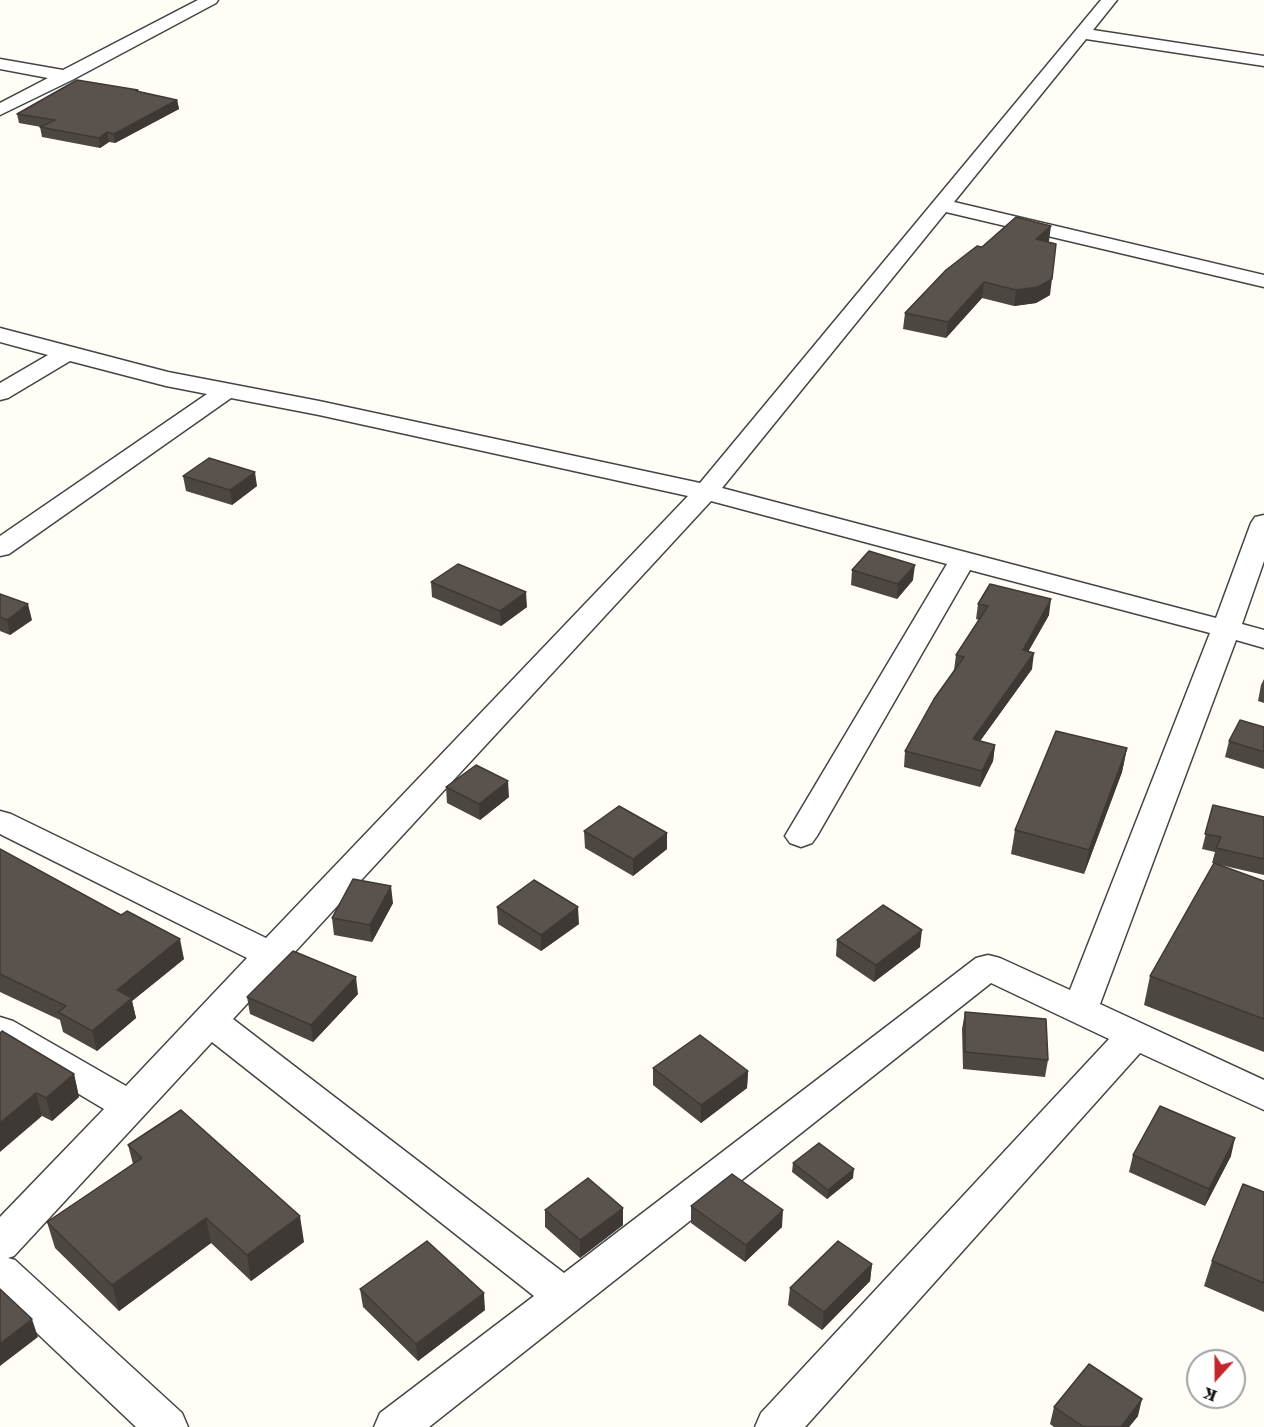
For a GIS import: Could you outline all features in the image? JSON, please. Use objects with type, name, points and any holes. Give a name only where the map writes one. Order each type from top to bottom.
[{"type":"street","points":[[0,110],[210,0]]},
{"type":"street","points":[[0,1244],[706,492],[1109,0]]},
{"type":"street","points":[[1082,33],[1264,61]]},
{"type":"street","points":[[0,64],[66,76]]},
{"type":"street","points":[[941,205],[1264,281]]},
{"type":"street","points":[[0,335],[166,379],[319,408],[706,492],[1264,639]]},
{"type":"street","points":[[0,393],[68,352]]},
{"type":"street","points":[[0,548],[226,391]]},
{"type":"street","points":[[1080,1011],[1226,629],[1264,523]]},
{"type":"street","points":[[801,836],[963,559]]},
{"type":"street","points":[[0,821],[271,956]]},
{"type":"street","points":[[396,1427],[987,967],[1133,1037],[1264,1096]]},
{"type":"street","points":[[210,1021],[564,1296]]},
{"type":"street","points":[[0,1030],[130,1106]]},
{"type":"street","points":[[786,1424],[1133,1037]]},
{"type":"street","points":[[0,1272],[166,1427]]},
{"type":"building","points":[[77,80],[138,90],[136,91],[177,100],[114,134],[107,132],[99,138],[40,127],[55,120],[17,114]]},
{"type":"building","points":[[1016,217],[1051,226],[1036,239],[1056,244],[1052,279],[1038,287],[1016,290],[984,282],[948,322],[905,313],[946,270],[977,246],[982,247]]},
{"type":"building","points":[[209,458],[255,472],[230,490],[183,476]]},
{"type":"building","points":[[869,551],[915,565],[898,584],[852,570]]},
{"type":"building","points":[[458,564],[526,592],[500,611],[431,582]]},
{"type":"building","points":[[990,584],[1051,599],[1023,650],[1034,653],[973,739],[995,745],[982,771],[905,751],[934,699],[964,657],[956,655],[988,606],[978,604]]},
{"type":"building","points":[[0,594],[28,604],[7,620],[0,617]]},
{"type":"building","points":[[1240,720],[1264,727],[1264,752],[1229,741]]},
{"type":"building","points":[[1056,731],[1127,748],[1089,850],[1015,830]]},
{"type":"building","points":[[476,765],[508,781],[479,804],[446,787]]},
{"type":"building","points":[[1213,805],[1264,817],[1264,859],[1216,848],[1221,837],[1205,834]]},
{"type":"building","points":[[619,806],[667,833],[633,859],[584,831]]},
{"type":"building","points":[[0,849],[121,915],[127,911],[180,939],[117,990],[132,998],[92,1031],[58,1012],[66,1006],[0,974]]},
{"type":"building","points":[[1214,863],[1264,881],[1264,1019],[1150,976]]},
{"type":"building","points":[[353,879],[391,886],[370,925],[332,918]]},
{"type":"building","points":[[534,880],[578,907],[541,935],[497,907]]},
{"type":"building","points":[[883,905],[922,930],[876,965],[837,940]]},
{"type":"building","points":[[293,951],[356,977],[311,1025],[247,997]]},
{"type":"building","points":[[965,1012],[1046,1019],[1048,1060],[965,1052]]},
{"type":"building","points":[[2,1031],[74,1074],[46,1098],[36,1093],[0,1123],[0,1033]]},
{"type":"building","points":[[700,1035],[748,1071],[701,1105],[653,1068]]},
{"type":"building","points":[[1160,1106],[1235,1138],[1209,1189],[1133,1155]]},
{"type":"building","points":[[181,1110],[300,1216],[247,1255],[206,1218],[112,1285],[47,1222],[142,1158],[128,1145]]},
{"type":"building","points":[[819,1143],[854,1169],[828,1190],[793,1163]]},
{"type":"building","points":[[732,1174],[783,1210],[746,1245],[691,1206]]},
{"type":"building","points":[[588,1178],[623,1208],[580,1240],[545,1210]]},
{"type":"building","points":[[1243,1184],[1264,1192],[1264,1283],[1212,1261]]},
{"type":"building","points":[[427,1241],[484,1293],[416,1344],[360,1289]]},
{"type":"building","points":[[838,1241],[872,1264],[824,1312],[790,1288]]},
{"type":"building","points":[[0,1289],[32,1319],[0,1344]]},
{"type":"building","points":[[1089,1364],[1142,1399],[1121,1427],[1084,1427],[1054,1407]]}]
